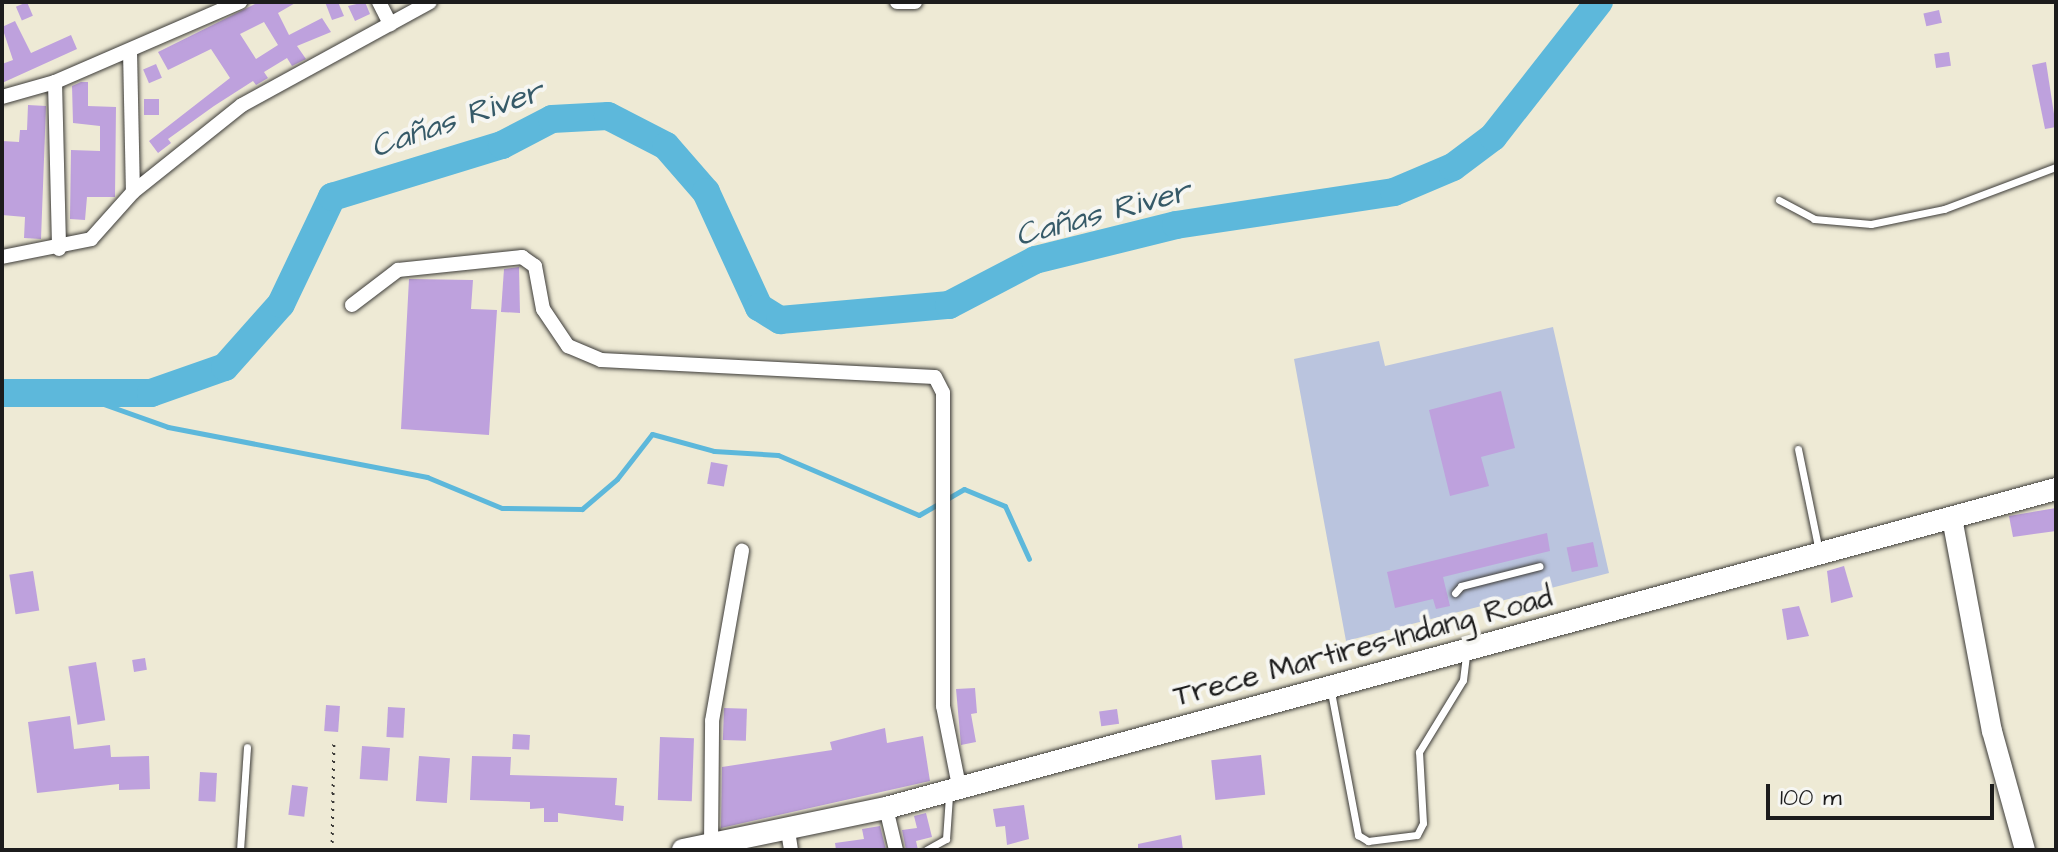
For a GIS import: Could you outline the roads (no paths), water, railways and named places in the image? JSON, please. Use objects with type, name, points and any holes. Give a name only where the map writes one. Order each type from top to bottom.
[{"type":"main road","name":"Trece Martires-Indang Road","points":[[683,850],[790,841],[954,788],[1466,648],[1623,610],[2056,489]]},
{"type":"street","points":[[2,97],[55,82],[240,2]]},
{"type":"street","points":[[379,2],[390,24]]},
{"type":"street","points":[[2,257],[59,249],[91,239],[133,192],[242,105],[430,2]]},
{"type":"street","points":[[897,2],[915,2]]},
{"type":"street","points":[[130,51],[133,192]]},
{"type":"street","points":[[55,82],[59,249]]},
{"type":"street","points":[[352,305],[398,270],[522,257],[535,266],[543,309],[568,346],[601,360],[935,377],[943,393],[943,706],[954,788]]},
{"type":"street","points":[[1952,518],[1992,731],[2025,850]]},
{"type":"street","points":[[711,846],[712,721],[742,551]]},
{"type":"street","points":[[886,808],[896,850]]},
{"type":"lane","points":[[1779,200],[1814,219],[1871,224],[1944,209],[2056,167]]},
{"type":"lane","points":[[1798,449],[1820,553]]},
{"type":"lane","points":[[1455,593],[1461,586],[1540,566]]},
{"type":"lane","points":[[1330,686],[1358,835],[1368,841],[1417,835],[1423,823],[1417,760],[1463,680],[1466,648]]},
{"type":"lane","points":[[240,850],[247,747]]},
{"type":"lane","points":[[926,850],[946,839],[954,788]]},
{"type":"waterway","name":"Cañas River","points":[[2,393],[151,393],[225,367],[281,304],[332,197],[502,145],[552,119],[608,116],[666,146],[706,192],[759,307],[780,320],[949,305],[1035,260],[1176,225],[1394,192],[1453,167],[1493,137],[1599,2]]},
{"type":"waterway","points":[[67,391],[168,427],[427,477],[502,508],[582,509],[617,479],[652,434],[714,451],[778,455],[919,515],[964,489],[1005,506],[1029,559]]}]
